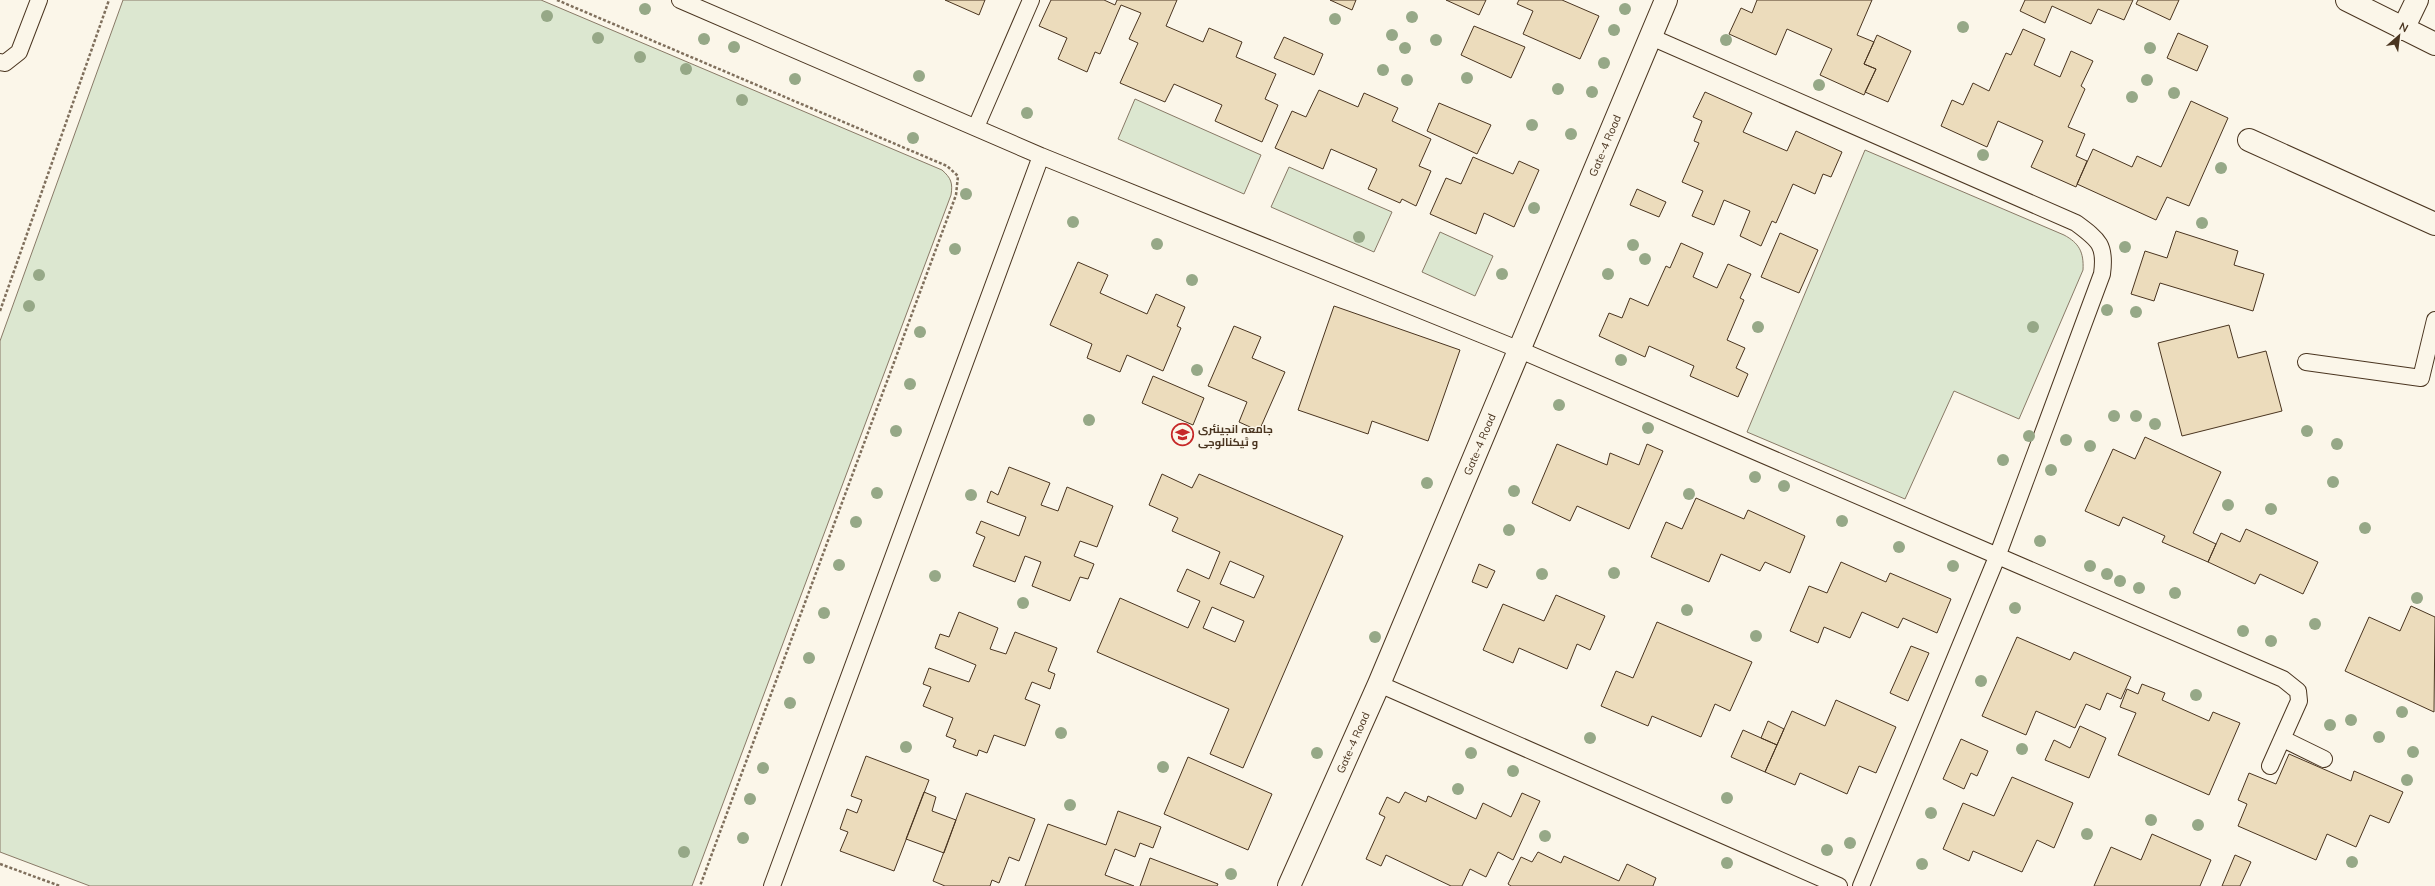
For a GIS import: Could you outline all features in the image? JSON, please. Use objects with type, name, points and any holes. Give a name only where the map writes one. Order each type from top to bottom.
[{"type":"street","name":"Gate-4 Road","points":[[1289,886],[1379,684],[1666,0]]},
{"type":"street","points":[[2347,0],[2435,44]]},
{"type":"street","points":[[2403,29],[2418,0]]},
{"type":"street","points":[[2249,140],[2435,224]]},
{"type":"lane","points":[[0,62],[5,63],[19,52],[39,0]]},
{"type":"lane","points":[[680,0],[1041,156],[1520,350],[2292,685],[2298,691],[2299,701],[2270,766]]},
{"type":"lane","points":[[976,127],[1031,0]]},
{"type":"lane","points":[[1651,37],[2076,223],[2095,236],[2104,256],[2102,274],[1997,557],[1861,886]]},
{"type":"lane","points":[[772,886],[1041,156]]},
{"type":"lane","points":[[2306,362],[2421,378],[2435,320]]},
{"type":"lane","points":[[1379,684],[1839,886]]},
{"type":"lane","points":[[2283,739],[2324,759]]},
{"type":"path","points":[[0,311],[109,0]]},
{"type":"path","points":[[557,0],[947,166],[958,176],[959,184],[954,202],[700,886]]},
{"type":"path","points":[[0,864],[60,886]]},
{"type":"green space","points":[[123,0],[541,0],[942,170],[949,178],[952,187],[951,195],[692,886],[90,886],[0,852],[0,341]]},
{"type":"green space","points":[[1135,99],[1261,155],[1244,194],[1118,139]]},
{"type":"green space","points":[[1865,150],[2064,235],[2077,245],[2083,258],[2083,270],[2019,419],[1954,391],[1905,499],[1747,432]]},
{"type":"green space","points":[[1289,167],[1392,212],[1374,252],[1271,207]]},
{"type":"green space","points":[[1440,232],[1493,256],[1475,296],[1422,272]]},
{"type":"building","points":[[945,0],[985,0],[979,15]]},
{"type":"building","points":[[1051,0],[1104,0],[1115,5],[1117,0],[1177,0],[1166,26],[1203,42],[1209,28],[1242,42],[1236,57],[1276,74],[1265,99],[1278,105],[1262,142],[1215,121],[1222,105],[1174,84],[1165,102],[1120,83],[1138,43],[1129,39],[1141,13],[1121,5],[1100,54],[1095,52],[1087,72],[1058,59],[1067,38],[1039,26]]},
{"type":"building","points":[[1330,0],[1356,0],[1352,10]]},
{"type":"building","points":[[1446,0],[1486,0],[1479,15]]},
{"type":"building","points":[[1519,0],[1562,0],[1599,16],[1580,59],[1523,34],[1533,11],[1517,4]]},
{"type":"building","points":[[1757,0],[1872,0],[1857,35],[1874,42],[1864,64],[1876,69],[1864,95],[1820,75],[1832,49],[1787,29],[1776,55],[1729,34],[1741,8],[1752,13]]},
{"type":"building","points":[[2025,0],[2133,0],[2124,20],[2098,9],[2091,24],[2052,6],[2045,23],[2020,11]]},
{"type":"building","points":[[2138,0],[2179,0],[2170,20],[2136,4]]},
{"type":"building","points":[[1474,26],[1525,47],[1511,78],[1461,55]]},
{"type":"building","points":[[2023,29],[2045,39],[2034,65],[2060,77],[2071,51],[2093,61],[2081,86],[2085,89],[2068,127],[2085,134],[2076,156],[2087,161],[2076,187],[2031,167],[2043,141],[1998,121],[1987,147],[1941,126],[1952,100],[1963,105],[1973,83],[1989,91],[2006,53],[2011,55]]},
{"type":"building","points":[[2178,33],[2208,46],[2197,71],[2167,58]]},
{"type":"building","points":[[1877,35],[1911,51],[1888,102],[1865,92],[1876,69],[1864,64]]},
{"type":"building","points":[[1284,37],[1323,54],[1314,75],[1274,58]]},
{"type":"building","points":[[1319,90],[1358,107],[1364,93],[1398,108],[1392,121],[1431,139],[1419,166],[1431,171],[1416,206],[1402,199],[1400,203],[1368,189],[1377,169],[1331,149],[1323,169],[1275,148],[1292,111],[1306,117]]},
{"type":"building","points":[[1705,92],[1752,113],[1743,132],[1787,151],[1796,131],[1842,152],[1831,177],[1823,174],[1815,194],[1793,184],[1776,223],[1772,221],[1761,246],[1740,236],[1750,211],[1724,200],[1714,225],[1692,216],[1703,191],[1682,182],[1699,143],[1694,141],[1702,121],[1693,117]]},
{"type":"building","points":[[2191,101],[2228,118],[2189,206],[2167,197],[2156,220],[2077,184],[2093,149],[2132,167],[2137,156],[2161,167]]},
{"type":"building","points":[[1439,103],[1491,125],[1477,154],[1427,131]]},
{"type":"building","points":[[1473,157],[1513,174],[1519,161],[1539,170],[1514,227],[1484,213],[1476,234],[1430,214],[1446,178],[1461,184]]},
{"type":"building","points":[[1637,189],[1666,202],[1659,217],[1630,205]]},
{"type":"building","points":[[2176,231],[2238,251],[2234,265],[2264,274],[2253,311],[2160,283],[2154,301],[2131,294],[2145,251],[2167,258]]},
{"type":"building","points":[[1780,233],[1818,250],[1799,293],[1761,277]]},
{"type":"building","points":[[1681,243],[1703,253],[1693,277],[1717,288],[1728,264],[1751,274],[1740,298],[1744,300],[1727,340],[1745,348],[1736,368],[1748,374],[1738,397],[1690,376],[1694,366],[1649,346],[1645,357],[1599,336],[1609,313],[1622,318],[1630,298],[1648,306],[1666,266],[1670,268]]},
{"type":"building","points":[[1078,262],[1108,275],[1100,293],[1147,314],[1156,294],[1185,307],[1177,326],[1181,328],[1163,371],[1127,355],[1120,372],[1087,358],[1092,344],[1050,325]]},
{"type":"building","points":[[1334,306],[1460,350],[1428,441],[1372,421],[1368,434],[1298,410]]},
{"type":"building","points":[[2229,325],[2238,358],[2266,351],[2282,411],[2182,436],[2158,343]]},
{"type":"building","points":[[1234,326],[1261,337],[1252,358],[1285,372],[1259,431],[1239,422],[1247,402],[1208,386]]},
{"type":"building","points":[[1153,376],[1204,398],[1193,425],[1142,403]]},
{"type":"building","points":[[2145,437],[2221,472],[2193,533],[2216,544],[2208,562],[2162,542],[2165,536],[2123,517],[2119,526],[2085,511],[2113,449],[2135,459]]},
{"type":"building","points":[[1557,444],[1607,465],[1610,453],[1639,465],[1647,444],[1663,451],[1629,529],[1577,506],[1570,521],[1532,503]]},
{"type":"building","points":[[1009,467],[1050,483],[1041,505],[1058,511],[1067,487],[1113,506],[1097,547],[1080,541],[1074,556],[1094,564],[1088,579],[1080,577],[1070,601],[1032,586],[1041,562],[1025,556],[1015,582],[973,566],[985,537],[976,533],[981,521],[1019,536],[1026,517],[987,502],[991,491],[998,495]]},
{"type":"building","points":[[1162,474],[1192,488],[1199,474],[1343,536],[1243,768],[1210,754],[1229,709],[1097,652],[1120,598],[1188,628],[1200,601],[1177,591],[1187,569],[1209,579],[1220,552],[1172,531],[1178,518],[1149,505]],"holes":[[[1230,561],[1264,576],[1254,598],[1220,584]],[[1212,607],[1244,621],[1235,642],[1203,628]]]},
{"type":"building","points":[[1696,498],[1744,519],[1748,510],[1805,536],[1790,573],[1765,562],[1760,571],[1721,554],[1709,582],[1651,557],[1666,522],[1682,529]]},
{"type":"building","points":[[2246,529],[2318,562],[2303,594],[2260,574],[2255,584],[2208,562],[2221,533],[2240,542]]},
{"type":"building","points":[[1841,562],[1886,582],[1890,573],[1951,599],[1937,633],[1903,618],[1898,628],[1862,612],[1850,638],[1824,627],[1818,643],[1790,631],[1809,586],[1827,593]]},
{"type":"building","points":[[1479,564],[1495,571],[1487,588],[1472,582]]},
{"type":"building","points":[[1556,595],[1605,616],[1590,650],[1577,644],[1567,669],[1519,648],[1513,663],[1483,650],[1503,604],[1544,621]]},
{"type":"building","points":[[2411,606],[2435,617],[2434,712],[2345,671],[2369,617],[2400,631]]},
{"type":"building","points":[[959,612],[998,628],[990,649],[1006,654],[1015,632],[1057,648],[1048,671],[1055,674],[1050,689],[1032,682],[1025,699],[1040,705],[1025,746],[994,735],[987,753],[979,750],[977,756],[953,747],[956,740],[946,736],[953,718],[923,706],[931,687],[923,684],[929,668],[969,682],[976,665],[935,648],[940,634],[949,637]]},
{"type":"building","points":[[1657,622],[1752,662],[1730,711],[1715,704],[1701,737],[1652,716],[1648,726],[1601,706],[1616,671],[1633,678]]},
{"type":"building","points":[[2017,637],[2070,660],[2074,652],[2131,677],[2121,699],[2107,693],[2100,710],[2086,704],[2075,728],[2036,711],[2026,735],[1982,716]]},
{"type":"building","points":[[1911,646],[1929,653],[1908,701],[1890,693]]},
{"type":"building","points":[[2142,684],[2165,693],[2162,700],[2209,721],[2213,712],[2240,723],[2209,795],[2118,755],[2136,713],[2120,707],[2127,689],[2138,694]]},
{"type":"building","points":[[1836,700],[1896,727],[1876,773],[1859,766],[1847,794],[1800,773],[1795,785],[1765,772],[1792,711],[1825,726]]},
{"type":"building","points":[[1768,721],[1784,729],[1777,745],[1761,738]]},
{"type":"building","points":[[2080,726],[2106,738],[2089,778],[2045,760],[2054,740],[2070,748]]},
{"type":"building","points":[[1743,730],[1777,745],[1765,772],[1731,757]]},
{"type":"building","points":[[1961,739],[1988,751],[1977,776],[1971,773],[1964,789],[1943,779]]},
{"type":"building","points":[[2289,754],[2351,781],[2354,771],[2403,792],[2389,823],[2370,815],[2356,847],[2327,834],[2316,860],[2238,826],[2247,804],[2238,800],[2249,773],[2276,784]]},
{"type":"building","points":[[866,756],[929,780],[894,871],[840,851],[848,832],[840,829],[847,809],[857,813],[862,800],[851,796]]},
{"type":"building","points":[[1188,757],[1272,794],[1248,850],[1164,814]]},
{"type":"building","points":[[2012,777],[2073,803],[2054,848],[2037,840],[2022,872],[1973,851],[1969,861],[1943,849],[1963,803],[1994,816]]},
{"type":"building","points":[[924,792],[936,797],[932,811],[956,820],[944,853],[906,839]]},
{"type":"building","points":[[1405,792],[1426,802],[1428,796],[1476,819],[1483,803],[1511,817],[1522,793],[1540,801],[1513,860],[1498,852],[1486,877],[1470,869],[1462,886],[1451,886],[1386,855],[1381,866],[1366,859],[1385,817],[1379,814],[1387,797],[1399,803]]},
{"type":"building","points":[[966,793],[1035,819],[1019,861],[1009,857],[999,883],[992,880],[990,886],[945,886],[933,881]]},
{"type":"building","points":[[1118,811],[1161,827],[1153,848],[1140,843],[1135,857],[1115,849],[1105,875],[1134,886],[1025,886],[1048,824],[1106,845]]},
{"type":"building","points":[[2152,834],[2211,860],[2200,886],[2094,886],[2111,847],[2141,860]]},
{"type":"building","points":[[1538,852],[1561,863],[1564,856],[1619,881],[1627,864],[1656,878],[1653,886],[1511,886],[1508,884],[1521,857],[1532,862]]},
{"type":"building","points":[[2235,855],[2251,862],[2240,886],[2222,886]]},
{"type":"building","points":[[1150,858],[1218,884],[1217,886],[1140,886]]},
{"type":"place","name":"جامعہ انجینئری و ٹیکنالوجی","points":[[1183,435]]}]
